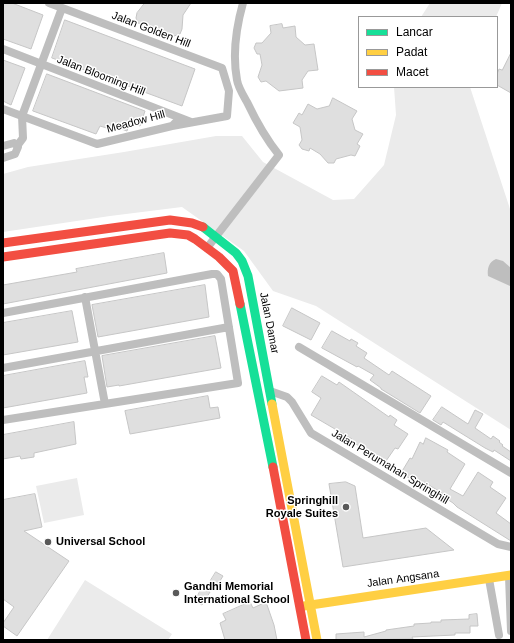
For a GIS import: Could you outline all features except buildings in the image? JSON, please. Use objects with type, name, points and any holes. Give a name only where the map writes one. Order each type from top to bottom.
[{"type":"street","name":"Jalan Golden Hill","points":[[49,3],[222,68],[229,91],[227,116],[192,122]]},
{"type":"street","points":[[208,248],[279,155],[259,126],[241,92],[237,80],[234,44],[243,3]]},
{"type":"street","points":[[3,158],[15,154],[17,151],[17,146],[23,138],[22,116],[62,8]]},
{"type":"street","name":"Jalan Blooming Hill","points":[[3,49],[192,122]]},
{"type":"street","points":[[3,109],[22,116]]},
{"type":"street","name":"Meadow Hill","points":[[22,116],[97,144],[172,126],[177,120],[176,117]]},
{"type":"street","points":[[172,126],[192,122]]},
{"type":"street","points":[[3,146],[15,143],[17,146]]},
{"type":"street","name":"Jalan Damar","points":[[3,243],[170,220],[202,226],[236,253],[246,269],[317,640]]},
{"type":"street","points":[[3,257],[170,233],[188,236],[202,244],[233,271],[256,381],[306,640]]},
{"type":"street","points":[[3,313],[217,274],[221,279],[238,383],[3,420]]},
{"type":"street","points":[[86,297],[105,404]]},
{"type":"street","points":[[3,368],[229,327]]},
{"type":"street","points":[[299,347],[511,473]]},
{"type":"street","points":[[256,381],[268,379]]},
{"type":"street","name":"Jalan Perumahan Springhill","points":[[270,391],[287,397],[292,402],[311,433],[498,544],[511,548]]},
{"type":"street","points":[[264,422],[276,420]]},
{"type":"street","points":[[498,637],[504,631],[511,632],[510,576]]},
{"type":"street","name":"Jalan Angsana","points":[[299,606],[510,576]]},
{"type":"street","points":[[489,579],[498,637]]},
{"type":"shaded area","points":[[430,3],[502,3],[496,16],[422,16]]},
{"type":"shaded area","points":[[394,88],[470,88],[511,212],[511,430],[316,306],[273,291],[244,251],[182,207],[3,232],[3,174],[28,167],[216,136],[242,136],[263,162],[333,200],[354,199],[384,165],[396,115]]},
{"type":"shaded area","points":[[496,259],[503,261],[511,268],[511,288],[510,286],[488,276],[489,266]]},
{"type":"shaded area","points":[[77,478],[84,515],[44,523],[36,486]]},
{"type":"shaded area","points":[[85,580],[172,634],[168,640],[47,640]]},
{"type":"traffic: fast","points":[[203,227],[236,253],[242,261],[248,276],[272,404]]},
{"type":"traffic: fast","points":[[240,304],[273,467]]},
{"type":"traffic: slow","points":[[272,404],[317,640]]},
{"type":"traffic: slow","points":[[304,606],[511,575]]},
{"type":"traffic: jam","points":[[3,243],[170,220],[192,223],[203,227]]},
{"type":"traffic: jam","points":[[3,257],[170,233],[188,235],[219,257],[233,271],[240,304]]},
{"type":"traffic: jam","points":[[273,467],[306,640]]},
{"type":"place","name":"Springhill Royale Suites","points":[[346,507]]},
{"type":"place","name":"Universal School","points":[[48,542]]},
{"type":"place","name":"Gandhi Memorial International School","points":[[176,593]]}]
